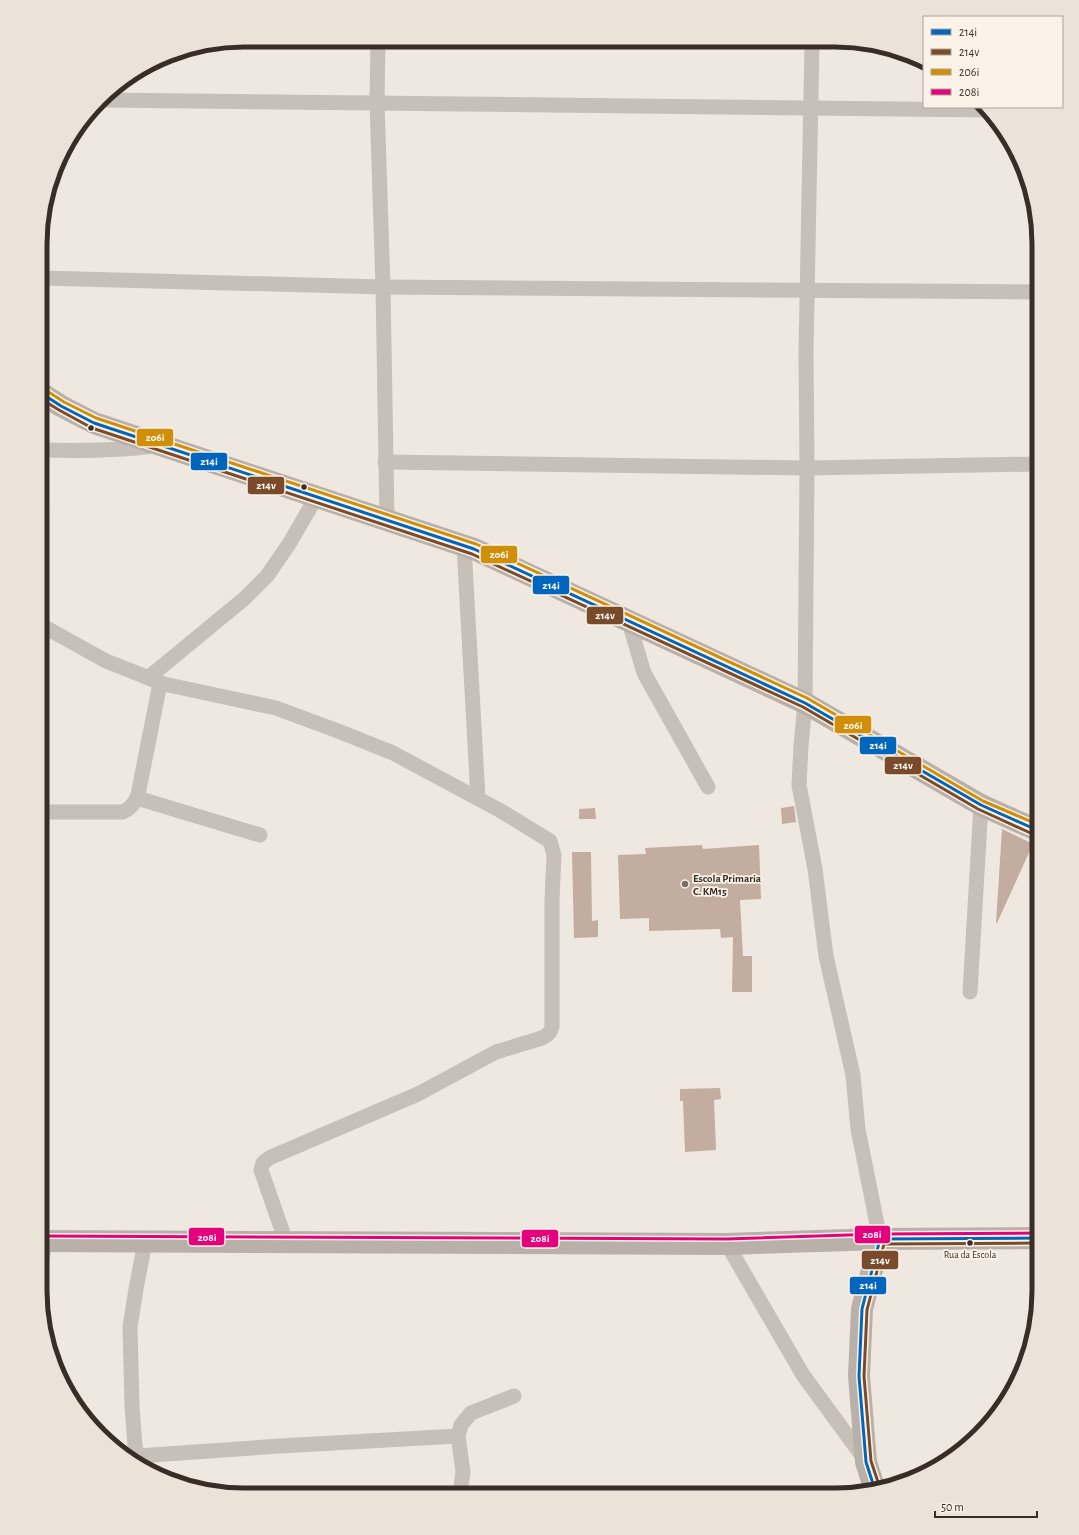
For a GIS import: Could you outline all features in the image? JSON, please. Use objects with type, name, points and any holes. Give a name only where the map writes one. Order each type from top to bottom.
[{"type":"street","points":[[378,47],[377,103],[383,287],[387,519]]},
{"type":"street","points":[[812,47],[807,290],[805,703],[799,785],[815,869],[826,956],[853,1075],[858,1129],[880,1239],[862,1309],[859,1376],[866,1462],[873,1484]]},
{"type":"street","points":[[110,100],[979,110]]},
{"type":"street","points":[[47,278],[383,287],[1032,292]]},
{"type":"street","points":[[47,396],[61,406],[94,423],[474,549],[805,703],[981,805],[1032,828]]},
{"type":"street","points":[[47,450],[89,452],[160,445]]},
{"type":"street","points":[[385,462],[807,468],[1032,464]]},
{"type":"street","points":[[47,812],[123,812],[130,808],[137,798],[154,680],[245,598],[267,576],[289,544],[317,496]]},
{"type":"street","points":[[464,546],[478,798]]},
{"type":"street","points":[[629,622],[644,673],[708,787]]},
{"type":"street","points":[[47,628],[106,661],[154,680],[276,708],[393,753],[514,818],[550,841],[554,855],[552,900],[552,1027],[548,1035],[496,1052],[418,1094],[269,1158],[263,1163],[261,1170],[286,1242]]},
{"type":"street","points":[[137,798],[260,835]]},
{"type":"street","points":[[970,992],[981,805]]},
{"type":"street","points":[[47,1241],[727,1244],[880,1239],[1032,1238]]},
{"type":"street","points":[[138,1457],[135,1446],[132,1406],[130,1328],[145,1242]]},
{"type":"street","points":[[727,1244],[803,1375],[866,1462]]},
{"type":"street","points":[[461,1488],[462,1472],[458,1436],[461,1425],[471,1413],[514,1396]]},
{"type":"street","points":[[143,1461],[288,1445],[458,1436]]},
{"type":"building","points":[[794,806],[796,822],[782,824],[781,808]]},
{"type":"building","points":[[595,808],[596,819],[579,819],[579,809]]},
{"type":"building","points":[[1002,829],[1032,844],[1032,846],[996,923]]},
{"type":"building","points":[[702,845],[703,849],[759,845],[761,899],[740,900],[743,956],[752,956],[752,992],[732,992],[733,937],[721,938],[720,929],[649,931],[649,918],[620,919],[618,855],[646,854],[645,848]]},
{"type":"building","points":[[572,852],[591,852],[592,921],[598,920],[598,937],[574,938]]},
{"type":"building","points":[[720,1088],[721,1099],[714,1100],[716,1150],[685,1152],[683,1101],[680,1101],[680,1089]]},
{"type":"transit line","name":"206i","points":[[47,391],[64,402],[96,418],[476,544],[807,698],[983,801],[1032,822]]},
{"type":"transit line","name":"214i","points":[[47,397],[94,423],[474,549],[805,703],[981,805],[1032,828]]},
{"type":"transit line","name":"214v","points":[[47,403],[92,428],[472,554],[803,707],[978,809],[1032,834]]},
{"type":"transit line","name":"208i","points":[[47,1236],[727,1239],[880,1234],[1032,1233]]},
{"type":"transit line","name":"214i","points":[[873,1484],[866,1462],[859,1376],[862,1309],[880,1239],[1032,1238]]},
{"type":"transit line","name":"214v","points":[[878,1483],[871,1461],[864,1376],[867,1310],[884,1244],[1032,1243]]},
{"type":"place","name":"Escola Primaria C. KM15","points":[[685,884]]},
{"type":"place","name":"Rua da Escola","points":[[970,1243]]}]
